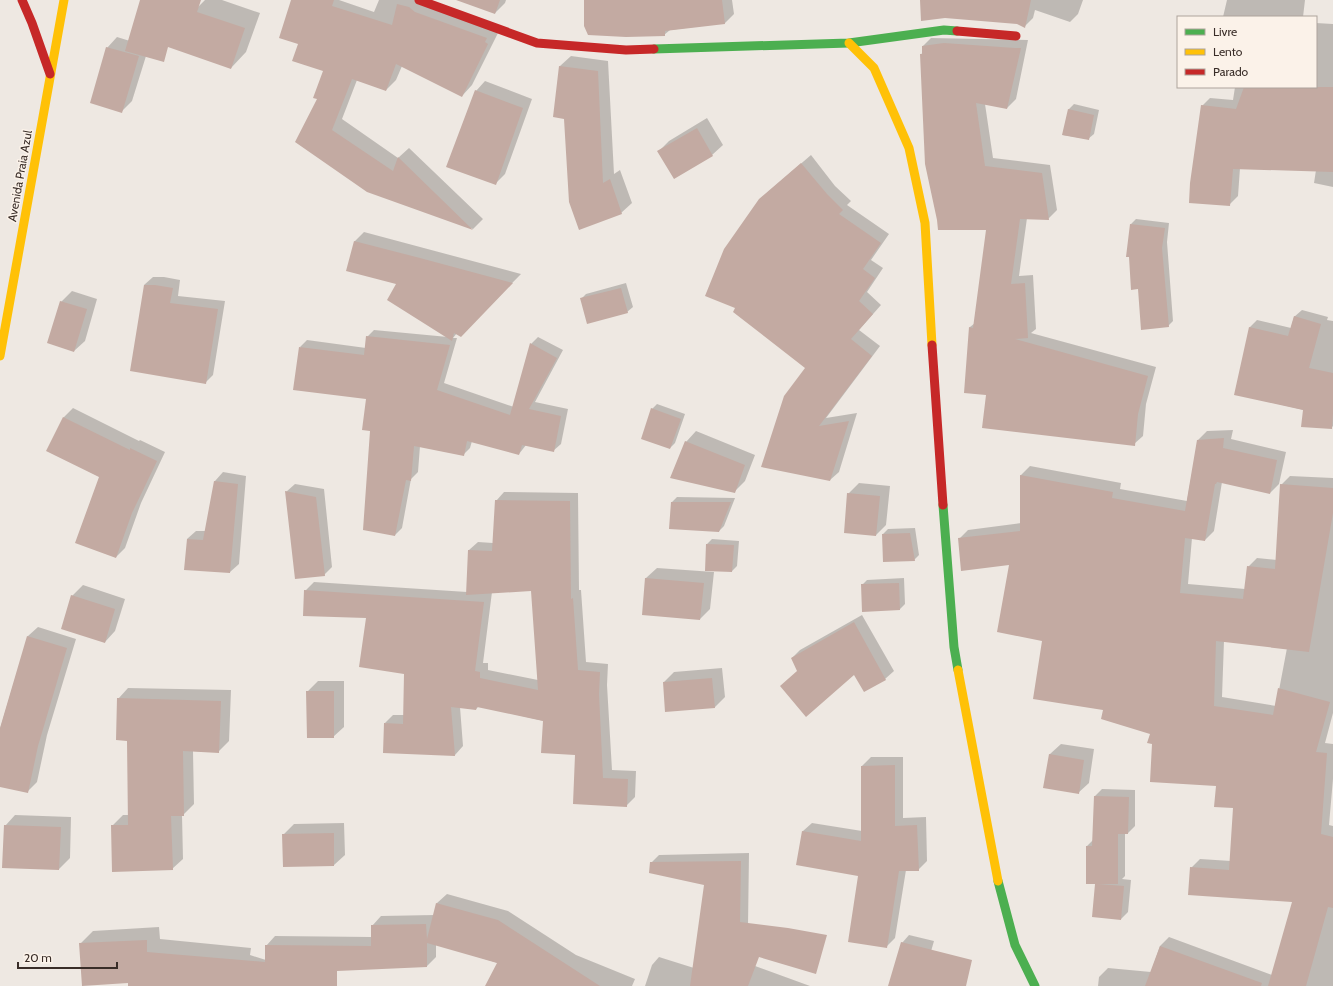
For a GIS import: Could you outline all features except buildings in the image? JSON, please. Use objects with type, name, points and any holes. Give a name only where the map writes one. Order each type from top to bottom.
[{"type":"street","points":[[22,0],[32,23],[50,75]]},
{"type":"street","name":"Avenida Praia Azul","points":[[0,356],[64,0]]},
{"type":"street","points":[[419,0],[537,43],[626,50],[849,43],[944,30],[1016,36]]},
{"type":"street","points":[[849,43],[874,68],[909,148],[923,216],[954,647],[999,887],[1015,945],[1035,986]]},
{"type":"traffic: fast","points":[[654,49],[849,43],[944,30],[957,31]]},
{"type":"traffic: fast","points":[[943,505],[954,647],[958,670]]},
{"type":"traffic: fast","points":[[998,881],[1015,945],[1035,986]]},
{"type":"traffic: slow","points":[[0,356],[64,0]]},
{"type":"traffic: slow","points":[[849,43],[874,68],[909,148],[925,223],[932,345]]},
{"type":"traffic: slow","points":[[958,670],[998,881]]},
{"type":"traffic: jam","points":[[22,0],[32,23],[50,74]]},
{"type":"traffic: jam","points":[[419,0],[537,43],[626,50],[654,49]]},
{"type":"traffic: jam","points":[[957,31],[1016,36]]},
{"type":"traffic: jam","points":[[932,345],[943,505]]}]
